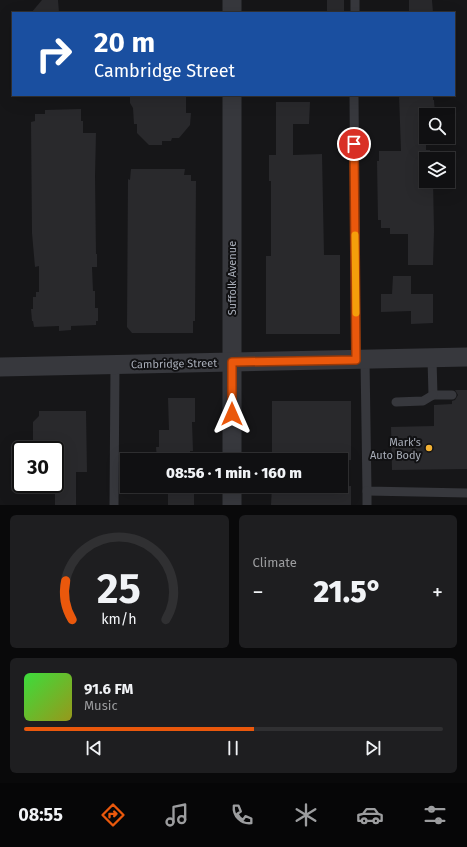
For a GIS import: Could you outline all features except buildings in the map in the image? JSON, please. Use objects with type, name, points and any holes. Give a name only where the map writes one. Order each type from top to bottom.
[{"type":"street","points":[[232,0],[232,12]]},
{"type":"street","name":"Suffolk Avenue","points":[[232,96],[232,453]]},
{"type":"street","name":"Cambridge Street","points":[[0,367],[467,358]]},
{"type":"street","points":[[232,493],[232,505]]},
{"type":"lane","points":[[355,0],[355,12]]},
{"type":"lane","points":[[354,96],[360,360],[367,505]]},
{"type":"lane","points":[[432,359],[433,395]]},
{"type":"lane","points":[[114,365],[114,505]]},
{"type":"lane","points":[[396,402],[423,401],[433,395],[452,395]]},
{"type":"lane","points":[[367,491],[467,493]]},
{"type":"slow traffic","points":[[355,235],[356,313]]},
{"type":"place","name":"Mark's Auto Body","points":[[429,448]]},
{"type":"route","points":[[232,414],[232,362],[356,360],[354,144]]}]
